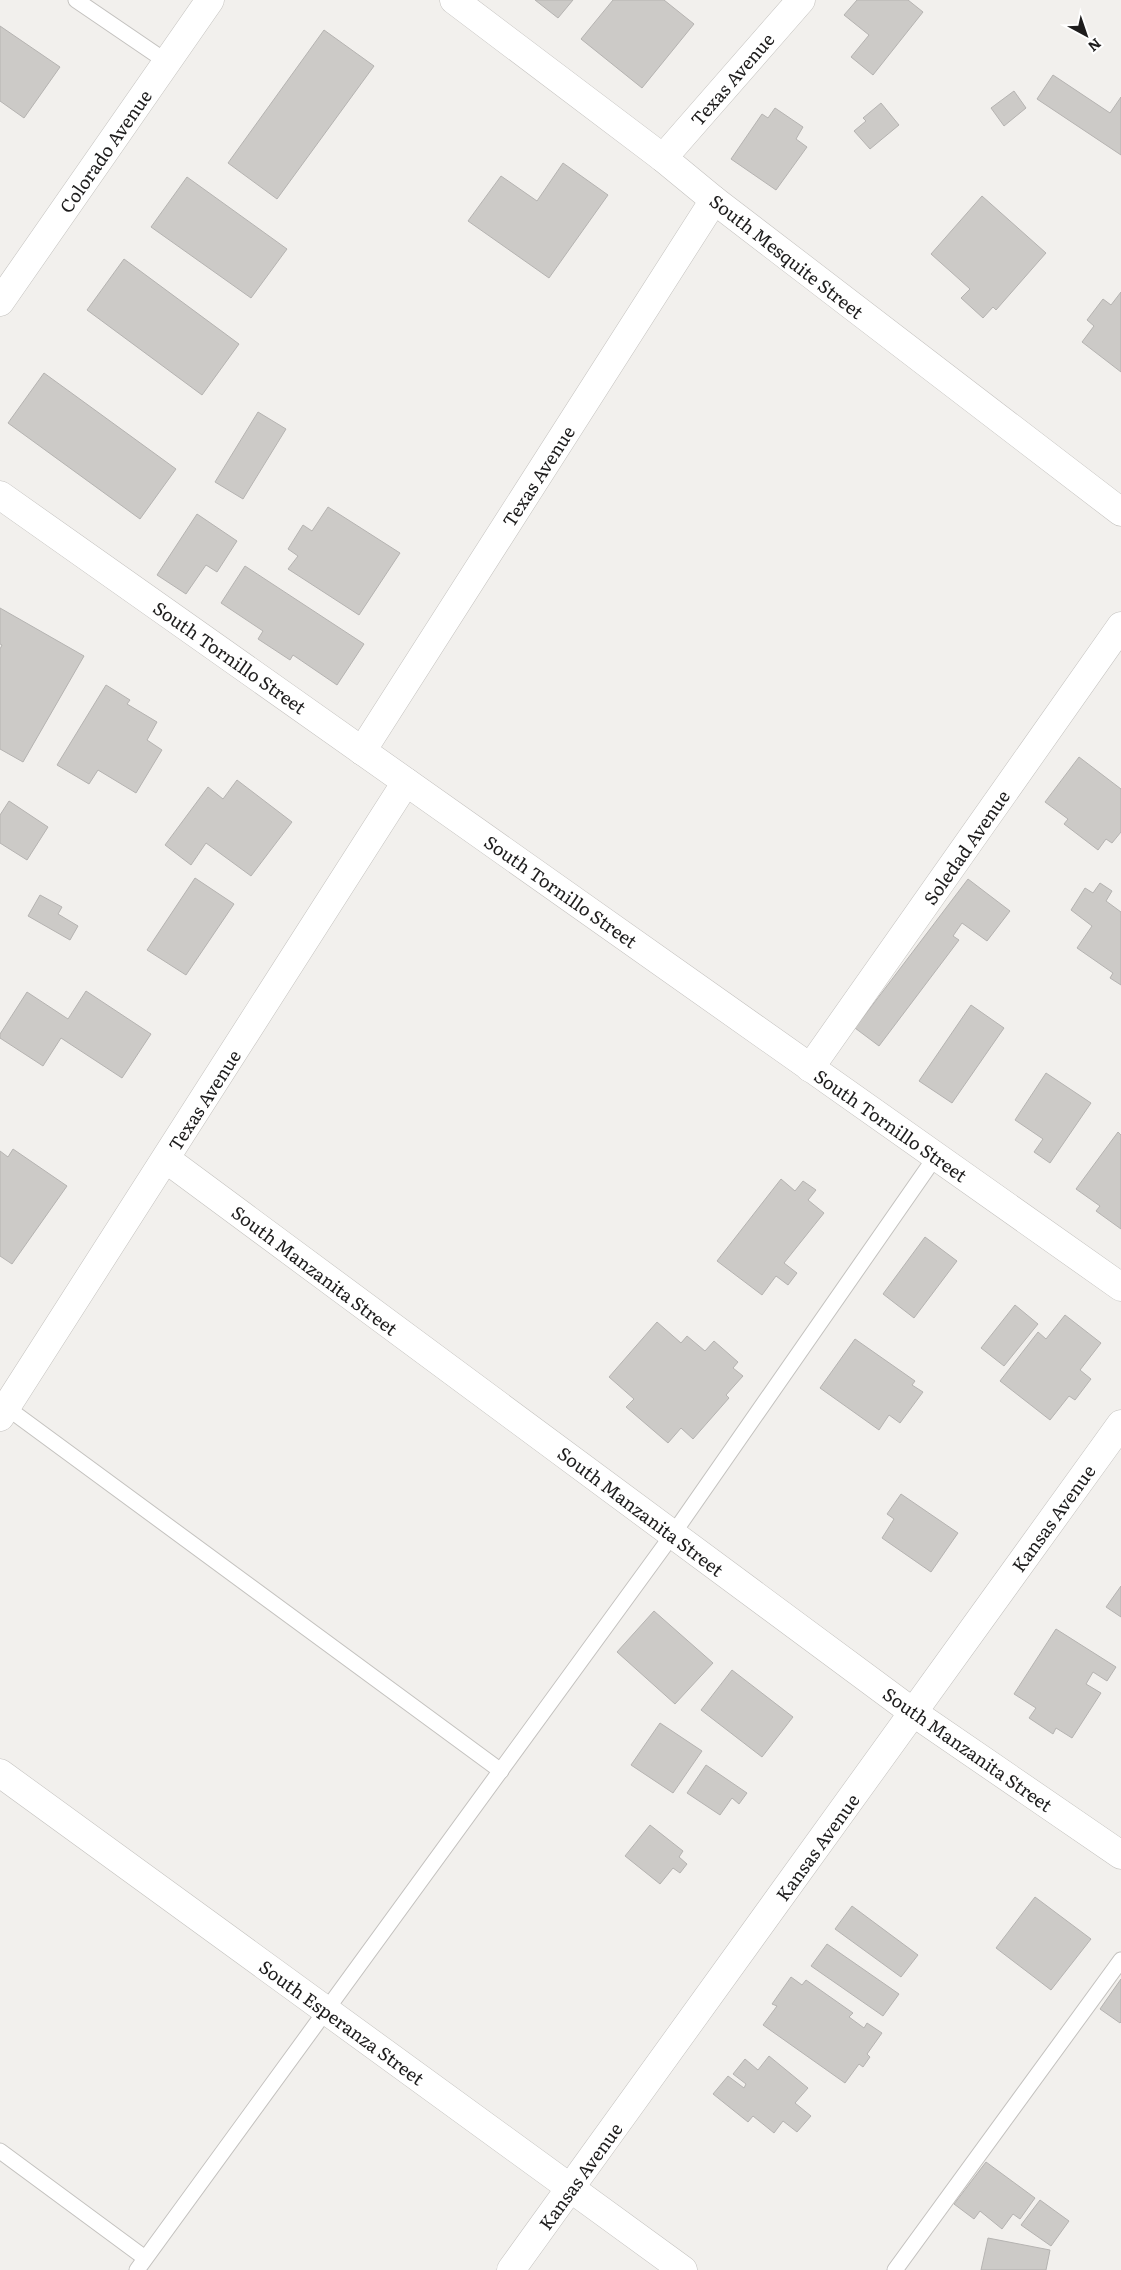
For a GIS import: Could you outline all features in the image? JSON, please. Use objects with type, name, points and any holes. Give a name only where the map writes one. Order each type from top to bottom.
[{"type":"street","name":"Colorado Avenue","points":[[0,302],[210,0]]},
{"type":"street","name":"South Mesquite Street","points":[[454,0],[663,158],[714,200],[1121,512]]},
{"type":"street","name":"Texas Avenue","points":[[663,158],[801,0]]},
{"type":"street","name":"Texas Avenue","points":[[362,751],[714,200]]},
{"type":"street","name":"South Tornillo Street","points":[[0,495],[1121,1287]]},
{"type":"street","name":"Soledad Avenue","points":[[810,1068],[1121,626]]},
{"type":"street","name":"Texas Avenue","points":[[3,1412],[406,782]]},
{"type":"street","name":"South Manzanita Street","points":[[166,1159],[914,1713],[1121,1855]]},
{"type":"street","name":"Kansas Avenue","points":[[511,2270],[1121,1424]]},
{"type":"street","name":"South Esperanza Street","points":[[0,1773],[683,2270]]},
{"type":"lane","points":[[76,0],[167,62]]},
{"type":"lane","points":[[0,2151],[141,2264],[673,1534],[936,1156]]},
{"type":"lane","points":[[3,1412],[501,1771]]},
{"type":"lane","points":[[895,2270],[1121,1960]]},
{"type":"building","points":[[535,0],[573,0],[558,18]]},
{"type":"building","points":[[613,0],[664,0],[694,24],[642,88],[581,39]]},
{"type":"building","points":[[857,0],[908,0],[923,12],[873,75],[851,57],[869,35],[844,15]]},
{"type":"building","points":[[0,26],[60,67],[24,118],[0,101]]},
{"type":"building","points":[[324,30],[374,66],[277,199],[228,163]]},
{"type":"building","points":[[1053,75],[1110,113],[1121,97],[1121,155],[1037,99]]},
{"type":"building","points":[[1014,91],[1026,108],[1004,126],[991,108]]},
{"type":"building","points":[[881,103],[899,125],[870,149],[854,131],[866,121],[863,118]]},
{"type":"building","points":[[775,108],[803,127],[796,139],[807,147],[776,190],[731,159],[762,114],[768,118]]},
{"type":"building","points":[[563,163],[608,195],[549,278],[468,221],[501,176],[537,201]]},
{"type":"building","points":[[187,177],[287,249],[251,298],[151,227]]},
{"type":"building","points":[[982,196],[1046,253],[996,310],[993,307],[983,318],[961,298],[970,289],[931,254]]},
{"type":"building","points":[[124,259],[239,344],[202,395],[87,310]]},
{"type":"building","points":[[1121,292],[1121,372],[1082,342],[1094,326],[1087,320],[1103,299],[1111,305]]},
{"type":"building","points":[[44,373],[176,469],[140,519],[8,423]]},
{"type":"building","points":[[258,412],[286,429],[243,499],[215,482]]},
{"type":"building","points":[[328,507],[400,553],[359,615],[288,569],[298,556],[288,549],[303,525],[312,531]]},
{"type":"building","points":[[197,514],[237,541],[217,572],[206,565],[186,594],[157,575]]},
{"type":"building","points":[[245,566],[364,644],[337,685],[293,655],[290,660],[258,639],[263,631],[221,603]]},
{"type":"building","points":[[0,608],[84,656],[23,762],[0,749],[0,649],[2,645],[0,644]]},
{"type":"building","points":[[106,685],[130,700],[127,704],[157,722],[147,740],[162,750],[136,793],[98,770],[89,784],[57,765]]},
{"type":"building","points":[[1079,757],[1121,789],[1121,832],[1112,843],[1106,839],[1098,850],[1064,824],[1068,819],[1045,802]]},
{"type":"building","points":[[237,780],[292,822],[251,876],[206,843],[191,865],[165,845],[208,787],[223,799]]},
{"type":"building","points":[[9,801],[48,827],[27,860],[0,843],[0,815]]},
{"type":"building","points":[[195,878],[234,904],[186,975],[147,950]]},
{"type":"building","points":[[968,879],[1010,911],[987,941],[962,923],[953,936],[959,940],[879,1046],[855,1028]]},
{"type":"building","points":[[1100,883],[1112,891],[1106,901],[1121,912],[1121,985],[1110,978],[1113,973],[1077,948],[1092,926],[1071,910],[1085,888],[1093,893]]},
{"type":"building","points":[[40,895],[62,907],[58,914],[78,926],[70,940],[28,916]]},
{"type":"building","points":[[86,991],[151,1034],[122,1078],[61,1038],[43,1066],[0,1038],[0,1034],[27,992],[68,1019]]},
{"type":"building","points":[[971,1005],[1004,1028],[952,1103],[919,1081]]},
{"type":"building","points":[[1046,1073],[1091,1103],[1050,1163],[1034,1152],[1043,1139],[1015,1120]]},
{"type":"building","points":[[1118,1132],[1121,1135],[1121,1229],[1096,1211],[1100,1206],[1076,1189]]},
{"type":"building","points":[[13,1149],[67,1186],[12,1264],[0,1256],[0,1151],[8,1157]]},
{"type":"building","points":[[781,1179],[795,1191],[803,1181],[816,1190],[808,1200],[824,1213],[784,1263],[797,1273],[788,1285],[776,1276],[762,1295],[717,1261]]},
{"type":"building","points":[[925,1237],[957,1261],[914,1318],[883,1294]]},
{"type":"building","points":[[1015,1305],[1038,1324],[1004,1366],[981,1348]]},
{"type":"building","points":[[1065,1315],[1101,1343],[1080,1370],[1091,1379],[1075,1400],[1069,1396],[1050,1420],[1000,1381],[1038,1332],[1046,1339]]},
{"type":"building","points":[[657,1322],[681,1343],[687,1336],[705,1351],[714,1341],[738,1362],[733,1368],[743,1376],[726,1395],[729,1398],[693,1439],[681,1428],[668,1443],[626,1407],[634,1399],[609,1377]]},
{"type":"building","points":[[855,1339],[915,1381],[912,1385],[923,1392],[900,1423],[889,1415],[879,1430],[820,1388]]},
{"type":"building","points":[[901,1494],[958,1533],[931,1572],[882,1538],[894,1519],[887,1514]]},
{"type":"building","points":[[1121,1586],[1121,1617],[1106,1607]]},
{"type":"building","points":[[654,1611],[713,1663],[675,1704],[617,1652]]},
{"type":"building","points":[[1056,1629],[1116,1667],[1107,1681],[1093,1672],[1086,1684],[1101,1693],[1072,1738],[1056,1728],[1053,1734],[1029,1718],[1036,1708],[1014,1694]]},
{"type":"building","points":[[732,1670],[793,1717],[762,1757],[701,1710]]},
{"type":"building","points":[[660,1723],[702,1751],[673,1793],[631,1765]]},
{"type":"building","points":[[706,1765],[747,1793],[739,1804],[732,1798],[720,1815],[687,1793]]},
{"type":"building","points":[[650,1825],[683,1851],[679,1857],[687,1864],[680,1873],[673,1868],[660,1884],[625,1856]]},
{"type":"building","points":[[1035,1897],[1091,1939],[1051,1990],[996,1948]]},
{"type":"building","points":[[852,1906],[918,1955],[901,1977],[835,1929]]},
{"type":"building","points":[[827,1944],[899,1994],[883,2016],[811,1966]]},
{"type":"building","points":[[791,1977],[802,1985],[806,1980],[853,2013],[849,2017],[864,2028],[867,2023],[882,2033],[867,2054],[870,2057],[863,2067],[859,2064],[845,2083],[763,2025],[777,2006],[772,2004]]},
{"type":"building","points":[[1121,1979],[1121,2022],[1120,2023],[1100,2009]]},
{"type":"building","points":[[769,2056],[808,2088],[795,2103],[811,2116],[797,2132],[783,2121],[774,2133],[753,2116],[748,2122],[713,2094],[728,2076],[744,2088],[746,2084],[733,2074],[745,2059],[758,2070]]},
{"type":"building","points":[[986,2162],[1035,2198],[1020,2219],[1013,2214],[1002,2229],[980,2211],[974,2219],[954,2204]]},
{"type":"building","points":[[1040,2200],[1069,2221],[1051,2246],[1021,2225]]},
{"type":"building","points":[[988,2238],[1050,2250],[1046,2270],[981,2270]]}]
